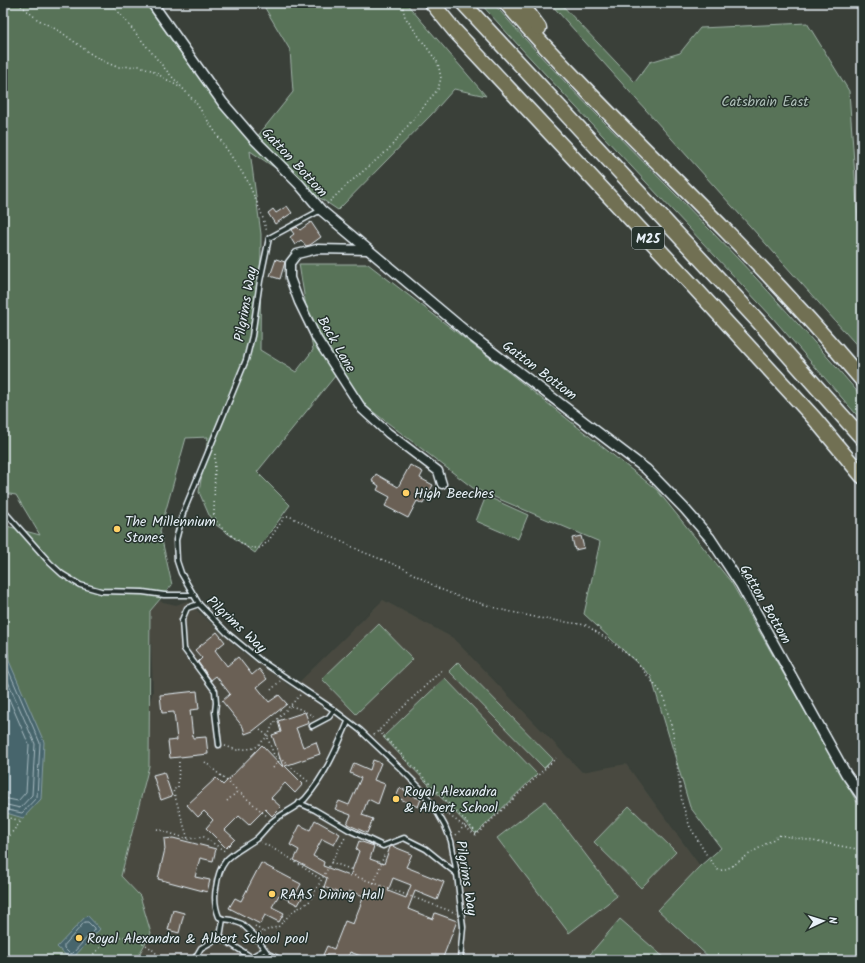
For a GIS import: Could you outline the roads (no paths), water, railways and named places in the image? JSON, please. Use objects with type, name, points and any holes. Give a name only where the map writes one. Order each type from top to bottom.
[{"type":"highway","name":"M25","points":[[432,3],[454,30],[814,418],[862,476]]},
{"type":"highway","name":"M25","points":[[463,3],[758,321],[862,438]]},
{"type":"highway","points":[[506,3],[582,87],[752,259],[826,338],[862,380]]},
{"type":"highway","points":[[521,3],[582,87]]},
{"type":"street","name":"Gatton Bottom","points":[[152,3],[223,103],[254,139],[299,184],[321,210],[469,334],[646,469],[684,508],[710,538],[741,585],[846,774],[862,796]]},
{"type":"street","name":"Back Lane","points":[[369,250],[317,249],[297,254],[290,263],[290,278],[299,302],[317,339],[362,410],[388,433],[438,471],[442,484]]},
{"type":"lane","name":"Pilgrims Way","points":[[321,210],[269,238],[260,281],[251,342],[246,360],[183,513],[176,540],[177,561],[181,573],[199,604],[233,638],[261,661],[334,710],[370,738],[420,788],[436,810],[451,841],[457,874],[463,927],[460,960]]},
{"type":"lane","points":[[3,510],[50,563],[62,574],[80,585],[101,591],[143,592],[164,595],[194,595]]},
{"type":"lane","points":[[199,604],[187,608],[182,620],[184,649],[215,691],[215,712],[219,745]]},
{"type":"lane","points":[[312,726],[329,717],[334,710]]},
{"type":"lane","points":[[282,960],[268,954],[255,936],[242,924],[219,917],[214,898],[218,873],[224,862],[230,856],[256,838],[273,821],[304,799],[327,769],[348,722]]},
{"type":"lane","points":[[299,803],[315,810],[349,830],[383,846],[404,838],[426,849],[457,874]]},
{"type":"lane","points":[[220,937],[223,919]]},
{"type":"lane","points":[[220,937],[250,959],[264,950]]},
{"type":"lane","points":[[194,960],[201,948],[220,937]]},
{"type":"water","points":[[3,623],[9,661],[44,742],[41,799],[23,818],[3,812]]},
{"type":"water","name":"Royal Alexandra & Albert School pool","points":[[87,915],[100,929],[71,960],[57,947]]},
{"type":"place","name":"High Beeches","points":[[406,493]]},
{"type":"place","name":"The Millennium Stones","points":[[117,529]]},
{"type":"place","name":"Royal Alexandra & Albert School","points":[[396,799]]},
{"type":"place","name":"RAAS Dining Hall","points":[[272,894]]},
{"type":"place","name":"Royal Alexandra & Albert School pool","points":[[79,938]]},
{"type":"park label","name":"Catsbrain East","points":[[765,101]]}]
